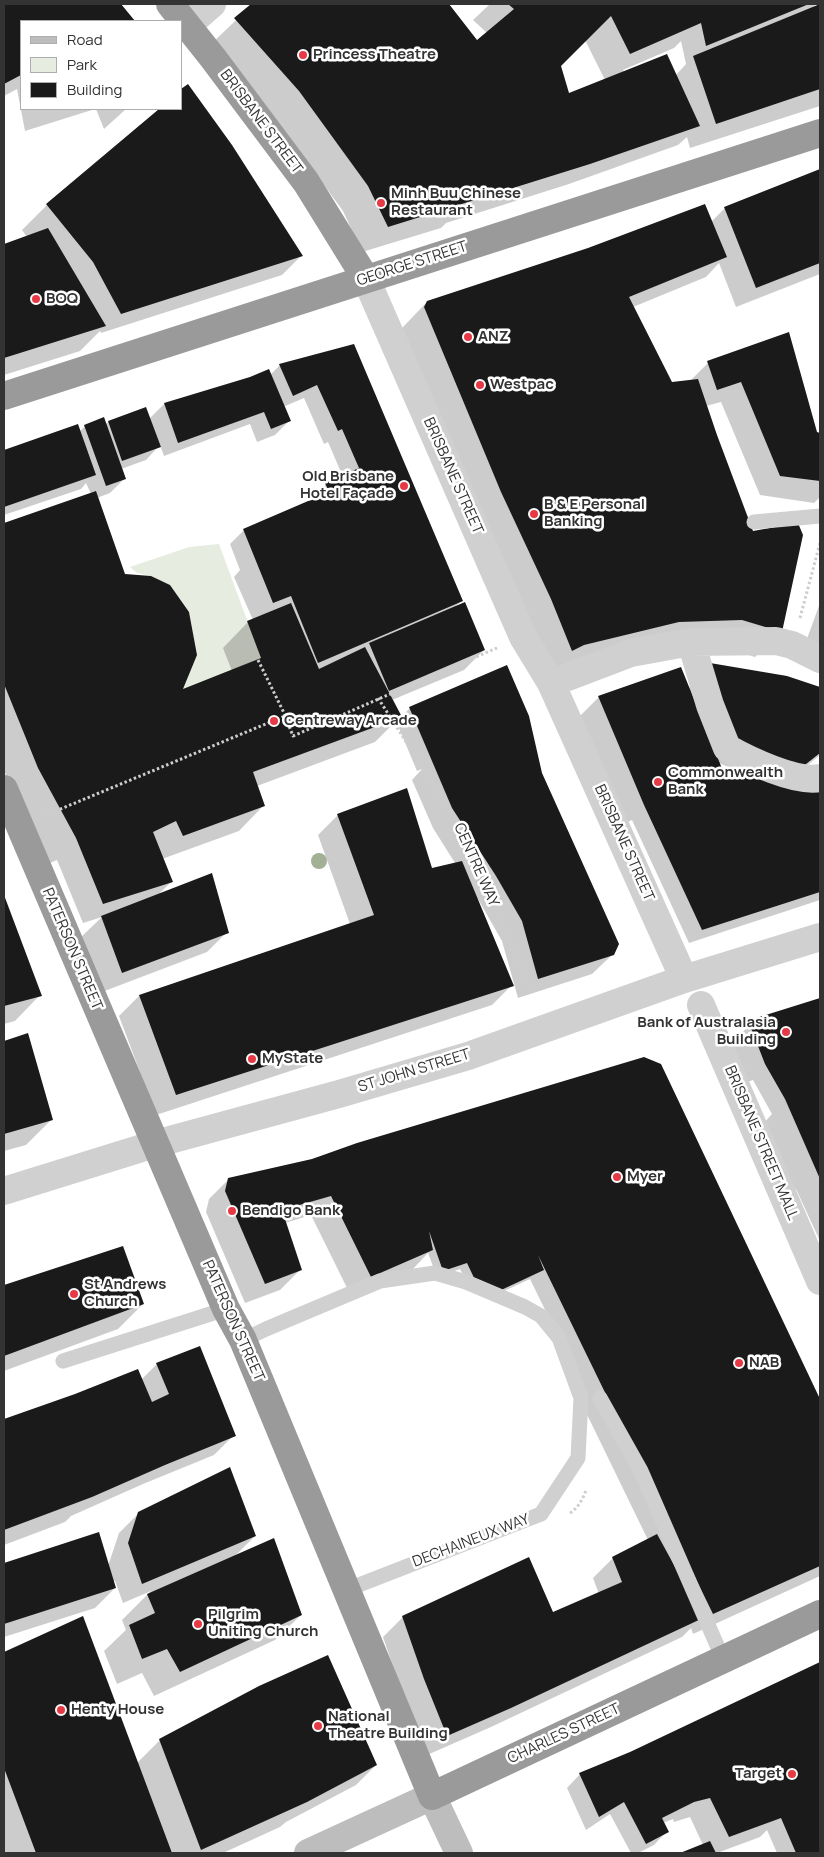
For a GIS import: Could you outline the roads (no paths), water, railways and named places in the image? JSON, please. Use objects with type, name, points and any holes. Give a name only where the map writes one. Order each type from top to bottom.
[{"type":"highway","name":"BRISBANE STREET","points":[[170,4],[188,25],[306,182],[366,279]]},
{"type":"highway","name":"GEORGE STREET","points":[[4,396],[820,133]]},
{"type":"highway","name":"PATERSON STREET","points":[[4,789],[226,1309],[243,1340],[432,1796]]},
{"type":"highway","name":"CHARLES STREET","points":[[432,1796],[820,1614]]},
{"type":"street","points":[[188,25],[212,4]]},
{"type":"street","name":"BRISBANE STREET","points":[[366,279],[523,637],[555,692],[684,979]]},
{"type":"street","points":[[568,677],[631,653],[691,642],[776,641],[792,645],[820,659]]},
{"type":"street","points":[[691,642],[710,705],[727,748],[744,758],[791,776],[813,780],[820,778]]},
{"type":"street","name":"ST JOHN STREET","points":[[4,1191],[155,1144],[339,1094],[468,1056],[684,979],[820,937]]},
{"type":"street","name":"BRISBANE STREET MALL","points":[[702,1005],[820,1281]]},
{"type":"street","name":"CHARLES STREET","points":[[308,1853],[432,1796]]},
{"type":"street","name":"PATERSON STREET","points":[[432,1796],[459,1853]]},
{"type":"lane","points":[[754,522],[820,516]]},
{"type":"lane","name":"DECHAINEUX WAY","points":[[243,1340],[266,1328],[380,1281],[434,1272],[466,1282],[525,1306],[541,1316],[559,1338],[581,1398],[578,1458],[541,1514],[346,1590]]},
{"type":"lane","points":[[63,1361],[226,1309]]},
{"type":"lane","points":[[600,1398],[641,1471],[723,1659]]},
{"type":"place","name":"Princess Theatre","points":[[303,55]]},
{"type":"place","name":"Minh Buu Chinese Restaurant","points":[[381,203]]},
{"type":"place","name":"BOQ","points":[[36,299]]},
{"type":"place","name":"ANZ","points":[[468,337]]},
{"type":"place","name":"Westpac","points":[[480,385]]},
{"type":"place","name":"Old Brisbane Hotel Façade","points":[[404,486]]},
{"type":"place","name":"B & E Personal Banking","points":[[534,514]]},
{"type":"place","name":"Centreway Arcade","points":[[274,721]]},
{"type":"place","name":"Commonwealth Bank","points":[[658,782]]},
{"type":"place","name":"Bank of Australasia Building","points":[[786,1032]]},
{"type":"place","name":"MyState","points":[[252,1059]]},
{"type":"place","name":"Myer","points":[[617,1177]]},
{"type":"place","name":"Bendigo Bank","points":[[232,1211]]},
{"type":"place","name":"St Andrews Church","points":[[74,1294]]},
{"type":"place","name":"NAB","points":[[739,1363]]},
{"type":"place","name":"Pilgrim Uniting Church","points":[[198,1624]]},
{"type":"place","name":"Henty House","points":[[61,1710]]},
{"type":"place","name":"National Theatre Building","points":[[318,1726]]},
{"type":"place","name":"Target","points":[[792,1774]]}]
